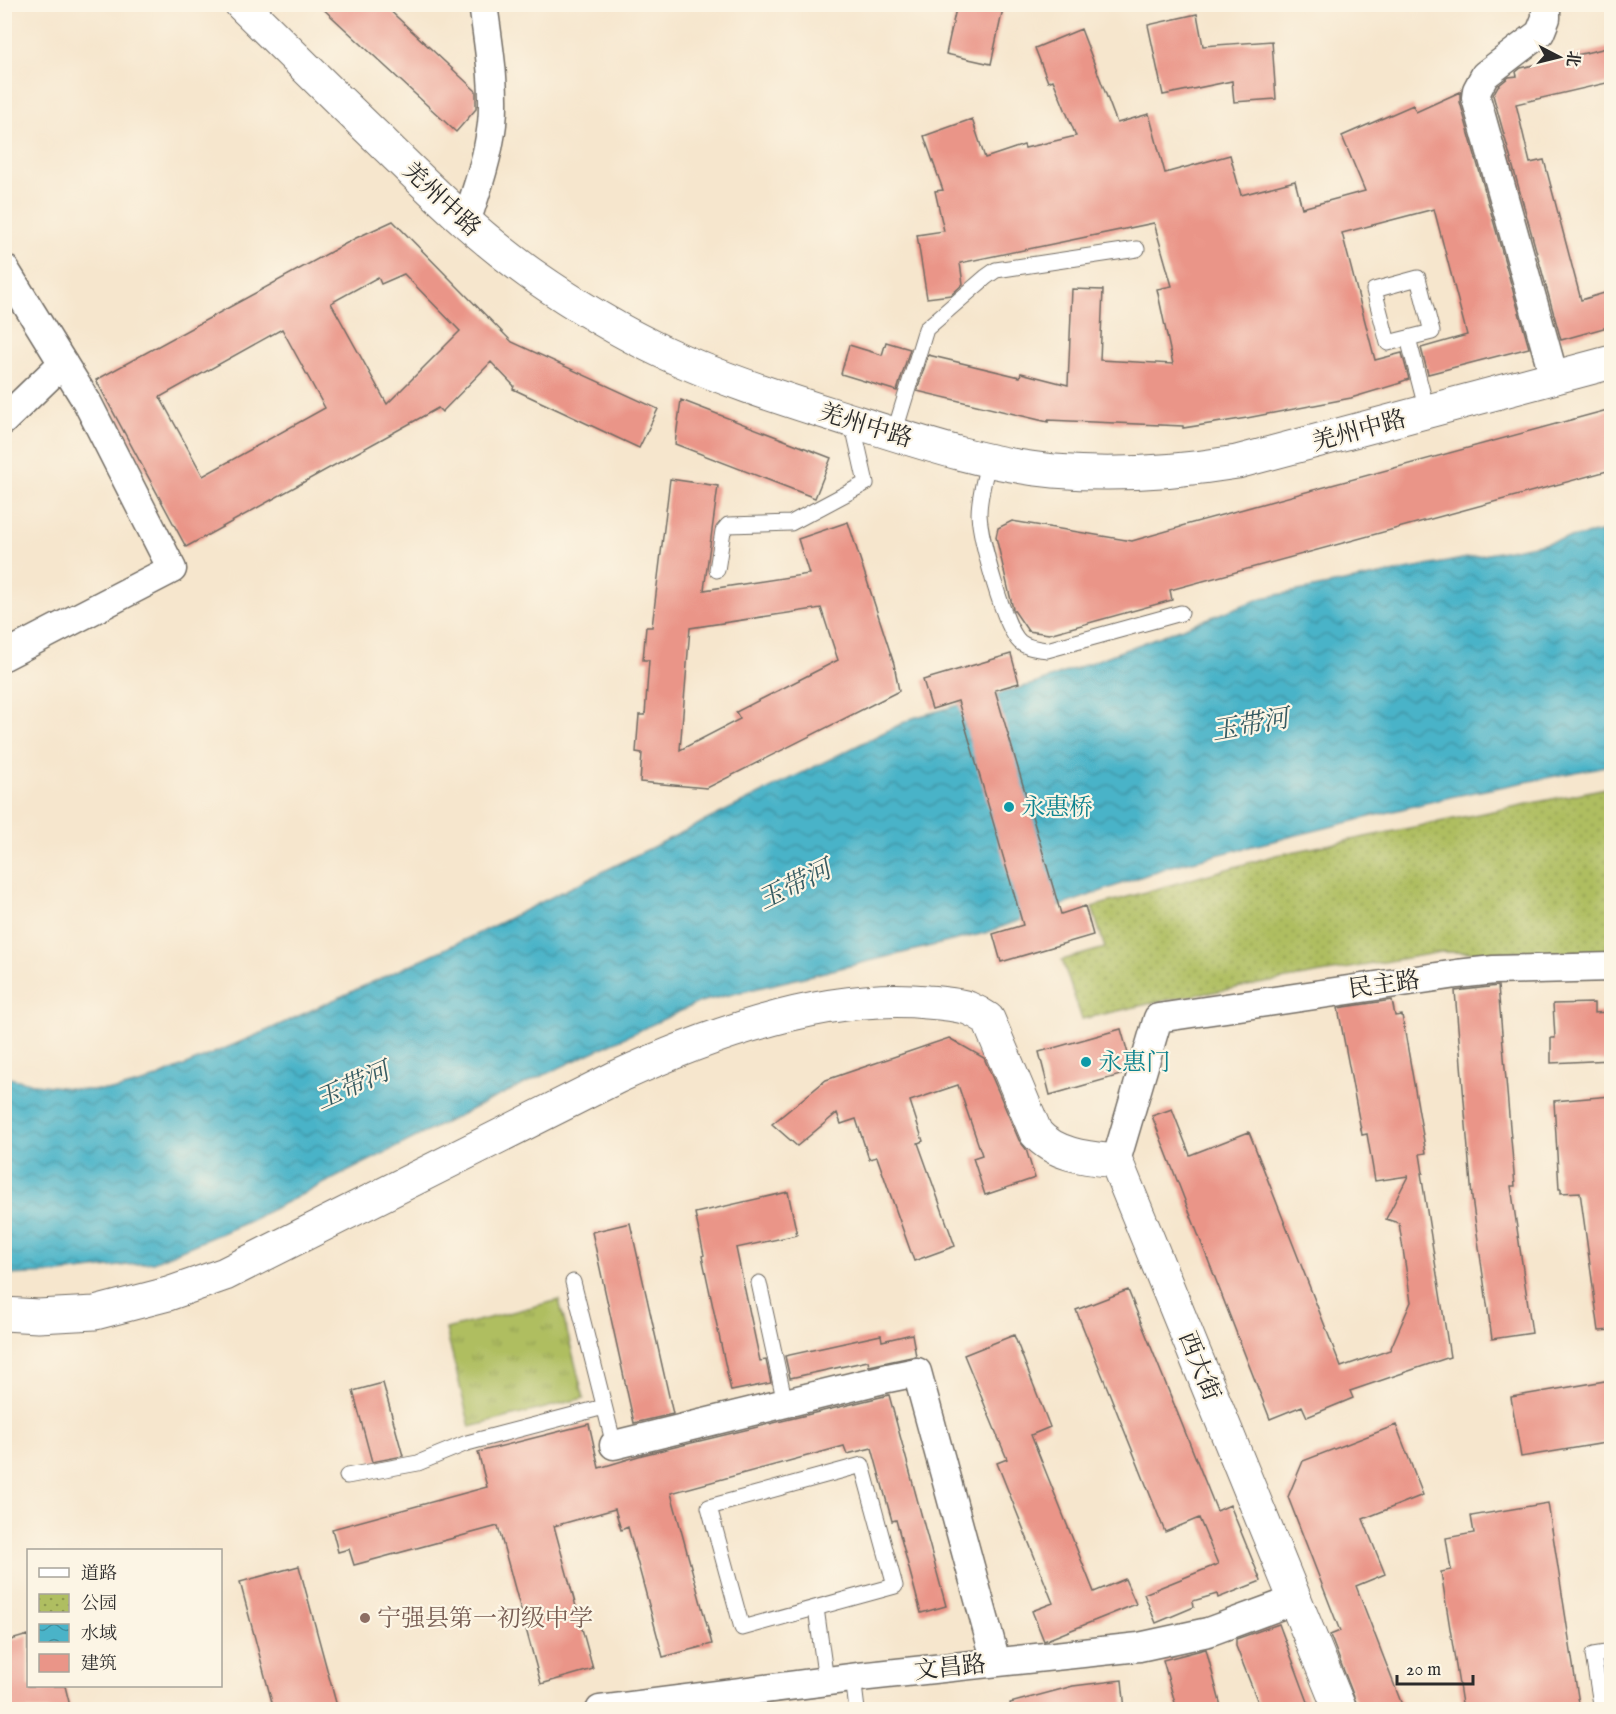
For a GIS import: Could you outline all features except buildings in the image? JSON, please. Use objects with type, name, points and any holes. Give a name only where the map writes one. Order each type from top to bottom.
[{"type":"street","name":"羌州中路","points":[[241,4],[466,222],[530,273],[582,308],[627,334],[690,364],[751,387],[894,434],[989,459],[1028,468],[1101,474],[1176,471],[1237,462],[1611,362]]},
{"type":"street","points":[[466,222],[483,174],[492,121],[491,63],[483,4]]},
{"type":"street","points":[[1546,4],[1546,18],[1540,33],[1485,75],[1477,90],[1476,98],[1554,377]]},
{"type":"street","points":[[4,268],[87,402],[172,569],[4,656]]},
{"type":"street","points":[[4,420],[63,363]]},
{"type":"street","name":"民主路","points":[[1116,1161],[1158,1018],[1457,974],[1494,970],[1611,967]]},
{"type":"street","points":[[4,1314],[38,1316],[95,1313],[168,1294],[225,1274],[658,1058],[719,1035],[772,1020],[820,1008],[877,1000],[948,1004],[968,1008],[988,1018],[1036,1133],[1041,1139],[1057,1150],[1080,1157],[1116,1161]]},
{"type":"street","name":"西大街","points":[[1116,1161],[1340,1710]]},
{"type":"street","points":[[614,1445],[916,1372],[996,1662]]},
{"type":"street","name":"文昌路","points":[[600,1710],[840,1679],[1139,1647],[1208,1632],[1295,1600]]},
{"type":"lane","points":[[894,434],[927,329],[986,277],[996,270],[1137,249]]},
{"type":"lane","points":[[1418,278],[1432,332],[1408,338],[1388,343],[1374,290],[1418,278]]},
{"type":"lane","points":[[1408,338],[1427,411]]},
{"type":"lane","points":[[717,570],[723,531],[728,525],[791,523],[866,483],[852,421]]},
{"type":"lane","points":[[989,459],[982,486],[979,513],[983,540],[988,566],[1013,632],[1021,643],[1047,650],[1181,613]]},
{"type":"lane","points":[[573,1282],[614,1445]]},
{"type":"lane","points":[[759,1283],[785,1402]]},
{"type":"lane","points":[[347,1476],[418,1463],[467,1443],[604,1407]]},
{"type":"lane","points":[[862,1466],[895,1586],[816,1608],[742,1628],[709,1508],[862,1466]]},
{"type":"lane","points":[[816,1608],[840,1679],[857,1710]]},
{"type":"lane","points":[[1602,1710],[1593,1655],[1611,1652]]},
{"type":"green space","points":[[1611,787],[1611,953],[1441,952],[1157,1002],[1082,1019],[1062,960],[1105,948],[1092,907],[1277,855]]},
{"type":"green space","points":[[559,1300],[584,1398],[470,1427],[446,1329]]},
{"type":"water","name":"玉带河","points":[[1611,530],[1611,765],[1450,797],[1168,867],[985,933],[700,1002],[488,1101],[245,1223],[153,1262],[60,1273],[5,1275],[5,1077],[35,1084],[86,1090],[116,1090],[146,1082],[266,1031],[475,935],[913,718],[1037,683],[1262,598]]},
{"type":"place","name":"永惠桥","points":[[1009,807]]},
{"type":"place","name":"永惠门","points":[[1086,1062]]},
{"type":"place","name":"宁强县第一初级中学","points":[[365,1618]]}]
